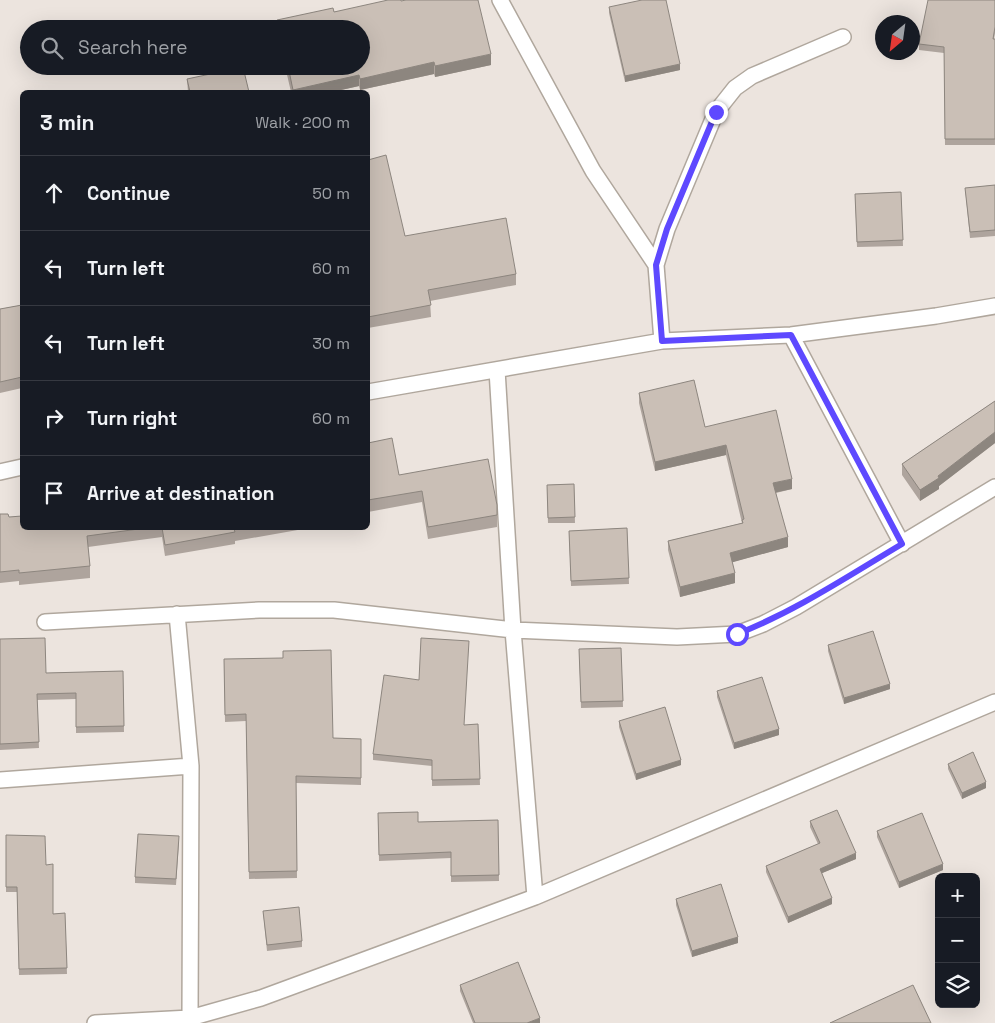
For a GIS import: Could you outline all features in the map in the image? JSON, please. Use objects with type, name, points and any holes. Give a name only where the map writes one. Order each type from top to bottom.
[{"type":"street","points":[[500,0],[593,170],[656,265]]},
{"type":"street","points":[[662,341],[656,265],[667,229],[716,112],[735,88],[752,76],[843,37]]},
{"type":"street","points":[[370,392],[662,341],[791,335],[936,316],[995,306]]},
{"type":"street","points":[[791,335],[902,544]]},
{"type":"street","points":[[497,370],[513,630],[535,897]]},
{"type":"street","points":[[0,472],[20,467]]},
{"type":"street","points":[[45,622],[259,610],[334,610],[513,630],[677,638],[737,634],[796,608],[995,487]]},
{"type":"street","points":[[177,614],[191,766],[190,1018]]},
{"type":"street","points":[[95,1023],[190,1018],[261,998],[535,897],[995,702]]},
{"type":"street","points":[[0,780],[191,766]]},
{"type":"building","points":[[388,0],[478,0],[491,54],[435,66],[434,62],[360,79],[359,75],[370,75],[370,20],[277,20],[333,8],[334,12]]},
{"type":"building","points":[[642,0],[666,0],[680,64],[625,76],[609,7]]},
{"type":"building","points":[[928,0],[995,0],[993,39],[995,39],[995,139],[945,139],[944,47],[920,44]]},
{"type":"building","points":[[206,75],[245,75],[249,90],[190,90],[187,79]]},
{"type":"building","points":[[290,75],[359,75],[293,90]]},
{"type":"building","points":[[386,155],[405,236],[506,218],[516,274],[428,290],[431,305],[370,317],[370,159]]},
{"type":"building","points":[[995,185],[995,230],[970,232],[965,188]]},
{"type":"building","points":[[901,192],[903,240],[857,242],[855,194]]},
{"type":"building","points":[[20,305],[20,377],[0,382],[0,309]]},
{"type":"building","points":[[694,380],[705,427],[776,410],[792,479],[773,483],[788,537],[730,553],[735,573],[680,587],[668,541],[743,523],[742,520],[744,519],[726,445],[655,462],[639,393]]},
{"type":"building","points":[[995,401],[995,432],[938,476],[939,478],[920,490],[902,464]]},
{"type":"building","points":[[392,438],[399,475],[488,459],[497,505],[497,515],[428,527],[422,491],[370,500],[370,443]]},
{"type":"building","points":[[574,484],[575,517],[548,518],[547,485]]},
{"type":"building","points":[[0,514],[8,514],[9,517],[20,516],[20,530],[131,530],[87,536],[90,566],[19,573],[19,570],[0,572]]},
{"type":"building","points":[[627,528],[629,578],[571,581],[569,531]]},
{"type":"building","points":[[162,530],[234,530],[235,532],[165,545]]},
{"type":"building","points":[[873,631],[890,684],[844,698],[828,645]]},
{"type":"building","points":[[45,638],[46,673],[123,671],[124,726],[76,727],[76,693],[37,694],[39,742],[0,744],[0,639]]},
{"type":"building","points":[[421,638],[469,641],[464,725],[478,724],[480,779],[432,780],[432,760],[373,754],[384,675],[419,680]]},
{"type":"building","points":[[621,648],[623,701],[581,702],[579,649]]},
{"type":"building","points":[[331,650],[333,738],[361,739],[361,778],[296,776],[297,871],[249,872],[246,714],[225,715],[224,659],[283,658],[283,651]]},
{"type":"building","points":[[762,677],[779,729],[734,743],[717,691]]},
{"type":"building","points":[[665,707],[681,760],[636,774],[619,721]]},
{"type":"building","points":[[973,752],[986,782],[962,793],[948,764]]},
{"type":"building","points":[[837,810],[856,853],[820,869],[832,898],[788,917],[766,866],[820,843],[810,821]]},
{"type":"building","points":[[418,812],[418,822],[498,820],[499,875],[451,876],[451,852],[379,855],[378,813]]},
{"type":"building","points":[[922,813],[943,864],[899,882],[877,831]]},
{"type":"building","points":[[138,834],[179,836],[176,879],[135,877]]},
{"type":"building","points":[[6,835],[45,836],[46,865],[53,864],[53,914],[65,913],[67,968],[19,969],[17,887],[6,887]]},
{"type":"building","points":[[721,884],[738,937],[692,951],[676,899]]},
{"type":"building","points":[[299,907],[302,941],[267,945],[263,911]]},
{"type":"building","points":[[518,962],[540,1018],[527,1023],[475,1023],[460,985]]},
{"type":"building","points":[[913,985],[931,1023],[830,1023]]},
{"type":"route","points":[[716,112],[667,229],[656,265],[662,341],[791,335],[902,544],[796,608],[737,634]]}]
